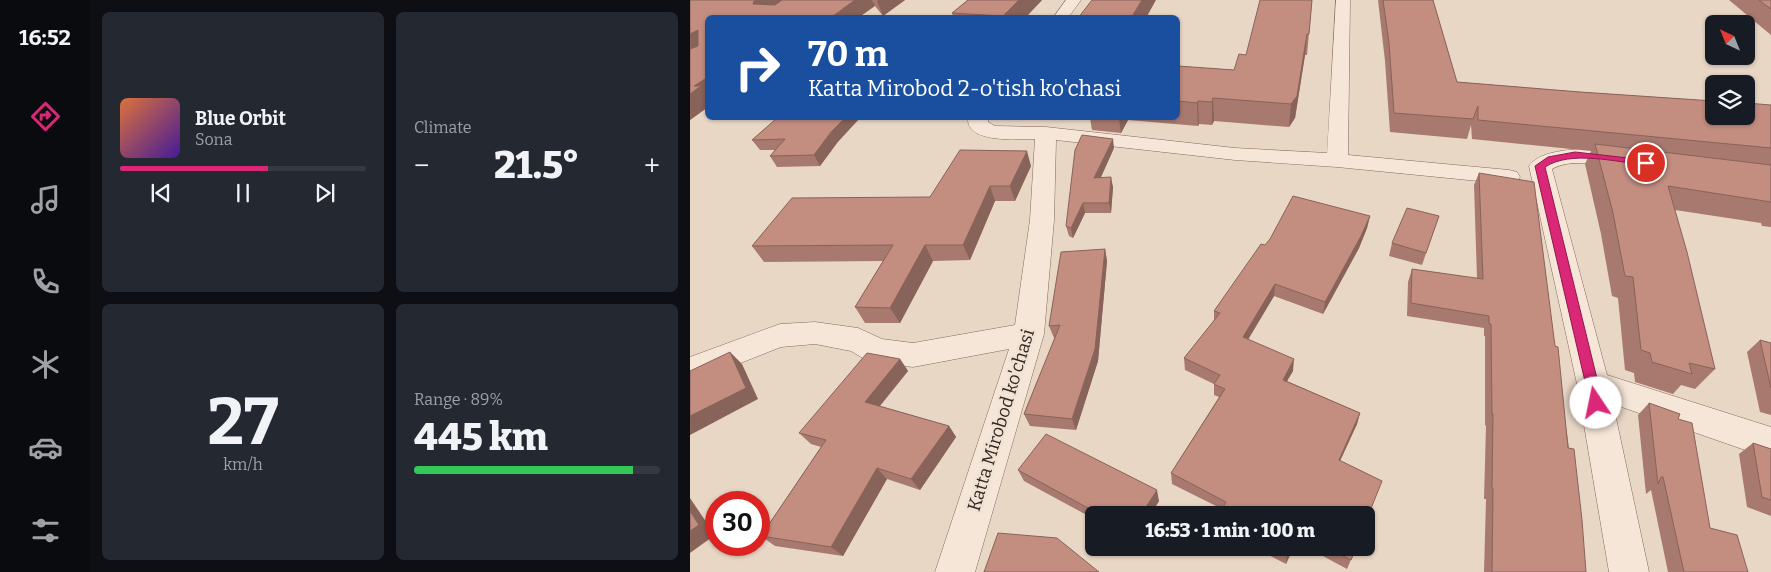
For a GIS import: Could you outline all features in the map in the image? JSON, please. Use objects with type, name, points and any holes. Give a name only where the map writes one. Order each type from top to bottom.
[{"type":"street","points":[[1062,15],[1074,0]]},
{"type":"street","points":[[1337,160],[1343,0]]},
{"type":"street","points":[[978,120],[978,123],[983,128],[991,132],[1046,133],[1235,154],[1337,160],[1509,177]]},
{"type":"street","name":"Katta Mirobod ko'chasi","points":[[955,572],[1029,334],[1042,220],[1046,133]]},
{"type":"street","points":[[1629,572],[1593,384],[1540,166],[1551,159],[1575,155],[1644,163]]},
{"type":"street","points":[[690,370],[737,350],[780,336],[814,332],[858,340],[877,351],[913,355],[1029,334]]},
{"type":"street","points":[[1593,384],[1771,443]]},
{"type":"building","points":[[690,0],[756,0],[753,4],[775,5],[782,0],[855,0],[834,15],[705,15],[705,79],[694,86],[701,86],[690,94],[690,49],[698,46],[698,30],[690,34]]},
{"type":"building","points":[[968,0],[1019,0],[1004,15],[952,13]]},
{"type":"building","points":[[1092,0],[1142,0],[1133,15],[1080,15]]},
{"type":"building","points":[[1260,0],[1312,0],[1309,34],[1307,34],[1297,96],[1291,104],[1213,98],[1212,102],[1180,101],[1180,66],[1234,70],[1239,54],[1246,55]]},
{"type":"building","points":[[1383,0],[1433,0],[1457,82],[1705,100],[1705,125],[1755,125],[1755,104],[1771,105],[1771,148],[1478,120],[1478,106],[1473,119],[1394,113],[1389,43]]},
{"type":"building","points":[[1759,0],[1771,0],[1771,9]]},
{"type":"building","points":[[775,120],[843,120],[831,132],[814,155],[770,156],[785,139],[752,140]]},
{"type":"building","points":[[1082,135],[1113,139],[1094,178],[1111,177],[1109,203],[1083,203],[1071,228],[1066,226],[1075,150]]},
{"type":"building","points":[[1595,144],[1771,165],[1771,202],[1668,186],[1687,252],[1715,369],[1689,363],[1692,374],[1652,362],[1650,353],[1641,350],[1633,277],[1625,276],[1613,213]]},
{"type":"building","points":[[960,150],[1027,151],[1010,186],[990,186],[963,245],[925,245],[890,308],[855,307],[893,245],[752,246],[792,198],[930,197]]},
{"type":"building","points":[[1479,173],[1534,182],[1555,346],[1558,347],[1568,448],[1574,449],[1586,572],[1492,572],[1493,414],[1491,324],[1489,324],[1489,316],[1411,303],[1412,269],[1483,279]]},
{"type":"building","points":[[1293,196],[1370,216],[1325,302],[1275,284],[1243,337],[1294,359],[1283,380],[1360,413],[1339,460],[1382,481],[1372,506],[1224,506],[1226,502],[1171,473],[1225,389],[1214,384],[1220,375],[1184,358],[1220,313],[1214,311],[1261,244],[1265,245]]},
{"type":"building","points":[[1407,208],[1439,216],[1426,253],[1392,243]]},
{"type":"building","points":[[1105,249],[1095,349],[1072,419],[1024,414],[1060,325],[1049,326],[1061,252]]},
{"type":"building","points":[[1760,340],[1771,343],[1771,388]]},
{"type":"building","points":[[730,352],[746,388],[690,416],[690,371]]},
{"type":"building","points":[[867,353],[900,359],[865,402],[949,426],[911,479],[877,468],[831,547],[770,537],[770,523],[826,440],[799,433]]},
{"type":"building","points":[[1649,403],[1680,414],[1678,419],[1692,423],[1710,528],[1737,535],[1748,572],[1684,572],[1663,477],[1661,477],[1658,484]]},
{"type":"building","points":[[1046,434],[1157,490],[1147,506],[1085,506],[1018,470]]},
{"type":"building","points":[[1753,443],[1771,449],[1771,500],[1762,497]]},
{"type":"building","points":[[690,511],[699,525],[690,531]]},
{"type":"building","points":[[998,533],[1057,538],[1099,572],[984,572]]},
{"type":"building","points":[[1343,556],[1353,556],[1351,560]]},
{"type":"route","points":[[1596,403],[1540,166],[1551,159],[1575,155],[1646,163]]}]
